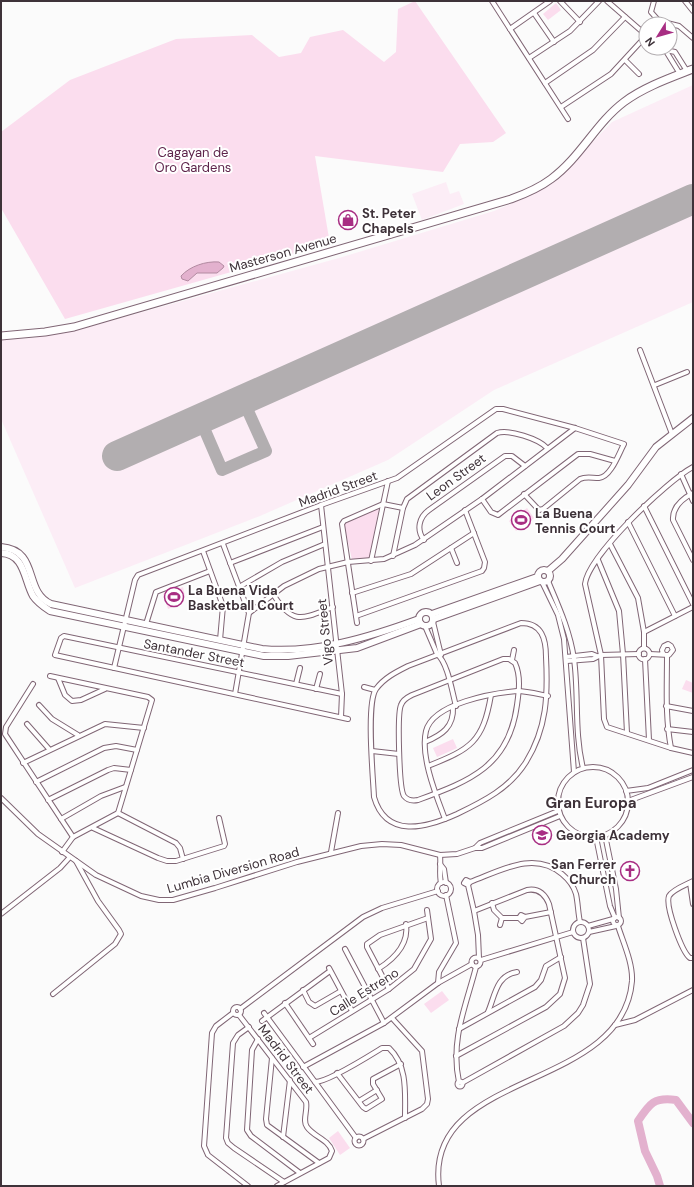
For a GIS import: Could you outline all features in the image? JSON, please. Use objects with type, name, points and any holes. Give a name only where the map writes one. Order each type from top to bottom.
[{"type":"main road","name":"Masterson Avenue","points":[[1,336],[45,332],[74,327],[511,199],[542,185],[556,175],[614,111],[625,101],[687,71]]},
{"type":"street","points":[[510,29],[550,1]]},
{"type":"street","points":[[560,1],[580,22]]},
{"type":"street","points":[[529,58],[554,42],[580,22],[599,1]]},
{"type":"street","points":[[607,1],[638,29]]},
{"type":"street","points":[[654,1],[651,12],[659,21],[679,26],[693,38]]},
{"type":"street","points":[[685,1],[693,11]]},
{"type":"street","points":[[494,2],[568,119]]},
{"type":"street","points":[[534,13],[554,42]]},
{"type":"street","points":[[545,83],[593,50],[625,17]]},
{"type":"street","points":[[561,108],[607,78],[638,45]]},
{"type":"street","points":[[669,56],[673,62],[687,71]]},
{"type":"street","points":[[677,56],[687,71]]},
{"type":"street","points":[[673,62],[679,59]]},
{"type":"street","points":[[625,60],[639,74]]},
{"type":"street","points":[[640,350],[655,385],[672,434]]},
{"type":"street","points":[[655,385],[688,372]]},
{"type":"street","name":"Madrid Street","points":[[114,668],[135,580],[138,575],[203,552],[321,505],[388,481],[408,471],[498,408],[575,428],[624,444],[615,461]]},
{"type":"street","points":[[574,772],[567,659],[558,615],[540,580],[540,571],[548,571],[562,559],[628,485],[656,447],[693,418]]},
{"type":"street","points":[[249,613],[292,581],[328,566],[348,562],[371,561],[393,556],[424,540],[482,499],[575,428]]},
{"type":"street","points":[[393,556],[403,508],[410,497],[497,433],[508,432],[538,441],[547,448]]},
{"type":"street","points":[[482,499],[491,512],[498,515],[524,494],[578,454],[590,454],[615,461],[604,476],[600,478],[587,477],[580,479],[541,510],[535,507],[524,494]]},
{"type":"street","name":"Leon Street","points":[[424,540],[420,535],[420,526],[422,516],[429,510],[505,456],[512,456],[525,466]]},
{"type":"street","points":[[693,467],[681,474],[628,522],[588,574],[585,584],[599,656],[605,723],[610,729],[627,733],[671,748],[693,753]]},
{"type":"street","points":[[681,474],[693,501]]},
{"type":"street","points":[[371,561],[388,481]]},
{"type":"street","points":[[691,494],[677,505],[672,514],[673,520],[693,560]]},
{"type":"street","points":[[357,623],[343,523],[383,504],[403,508]]},
{"type":"street","name":"Vigo Street","points":[[321,505],[338,650],[342,694],[341,717]]},
{"type":"street","points":[[644,506],[693,604]]},
{"type":"street","points":[[356,616],[482,571],[485,562],[466,510]]},
{"type":"street","points":[[628,522],[675,616]]},
{"type":"street","points":[[230,563],[323,527]]},
{"type":"street","points":[[352,594],[411,574],[474,533]]},
{"type":"street","points":[[223,544],[249,613],[235,694]]},
{"type":"street","points":[[239,587],[282,562],[325,544]]},
{"type":"street","points":[[610,544],[638,598],[644,632],[644,648]]},
{"type":"street","points":[[1,547],[16,551],[24,558],[36,590],[42,599],[57,606],[268,649],[288,650],[355,640],[422,623],[431,625],[433,618]]},
{"type":"street","points":[[451,548],[457,563]]},
{"type":"street","points":[[203,552],[223,606],[220,640]]},
{"type":"street","points":[[1,553],[10,554],[21,563],[32,594],[39,603],[50,611],[243,652],[275,657],[357,648],[422,623]]},
{"type":"street","points":[[598,560],[619,611],[624,654],[627,733]]},
{"type":"street","points":[[548,571],[550,575],[548,581],[564,615],[574,658],[578,739],[584,768]]},
{"type":"street","points":[[146,624],[156,592],[210,572]]},
{"type":"street","points":[[433,618],[540,580],[548,581]]},
{"type":"street","points":[[274,594],[282,608],[291,615],[299,618],[313,615],[333,607]]},
{"type":"street","points":[[644,632],[693,607]]},
{"type":"street","points":[[73,616],[74,609]]},
{"type":"street","points":[[425,742],[436,737],[447,729],[453,718],[454,706],[449,679],[440,655],[422,623],[424,612],[433,618],[440,655]]},
{"type":"street","points":[[530,623],[542,632],[544,639],[548,696],[540,732],[527,762],[516,776],[493,795],[445,819],[431,824],[405,826],[386,818],[378,809],[374,797],[371,715],[375,690],[394,673],[511,626],[530,623]]},
{"type":"street","name":"Santander Street","points":[[114,668],[55,655],[60,639],[63,636],[342,694]]},
{"type":"street","points":[[644,648],[648,650],[650,654]]},
{"type":"street","points":[[639,654],[640,650],[644,648]]},
{"type":"street","points":[[512,660],[503,659],[449,679],[412,695],[405,699],[401,704],[399,716],[402,792],[406,798],[411,801],[435,794],[478,774],[496,758],[510,736],[515,720],[519,691],[517,668],[512,660],[514,650]]},
{"type":"street","points":[[567,659],[593,659],[599,656],[639,654]]},
{"type":"street","points":[[639,654],[641,658],[645,659]]},
{"type":"street","points":[[650,654],[665,655],[667,729],[671,748]]},
{"type":"street","points":[[645,659],[648,658],[650,654]]},
{"type":"street","points":[[645,659],[649,740]]},
{"type":"street","points":[[114,668],[348,719]]},
{"type":"street","points":[[296,684],[300,668]]},
{"type":"street","points":[[316,689],[320,674]]},
{"type":"street","points":[[50,676],[151,699],[144,728],[118,813],[93,828],[73,837],[62,852]]},
{"type":"street","points":[[58,678],[65,695],[72,701],[81,700],[105,689]]},
{"type":"street","points":[[33,684],[4,730],[5,736],[73,837]]},
{"type":"street","points":[[364,687],[375,690]]},
{"type":"street","points":[[445,819],[435,794],[428,766],[425,742],[429,724],[439,714],[454,706],[491,695],[519,691],[548,696]]},
{"type":"street","points":[[428,766],[462,752],[475,740],[484,725],[491,695]]},
{"type":"street","points":[[39,705],[52,719],[78,735]]},
{"type":"street","points":[[666,706],[693,711]]},
{"type":"street","points":[[23,763],[78,735],[108,723],[144,728]]},
{"type":"street","points":[[27,724],[49,749]]},
{"type":"street","points":[[667,729],[693,732]]},
{"type":"street","points":[[36,782],[104,748],[116,746],[137,750]]},
{"type":"street","points":[[372,751],[400,754]]},
{"type":"street","points":[[594,766],[614,774],[621,781],[626,791],[628,801],[623,820],[618,828],[605,835],[586,837],[576,833],[568,827],[558,811],[557,799],[560,788],[566,779],[574,772],[584,768],[594,766]]},
{"type":"street","points":[[48,800],[108,770],[114,768],[131,770]]},
{"type":"street","points":[[626,791],[648,788],[693,770]]},
{"type":"street","points":[[628,801],[693,777]]},
{"type":"street","points":[[61,818],[101,796],[126,787]]},
{"type":"street","name":"Lumbia Diversion Road","points":[[1,798],[38,834],[96,875],[141,896],[165,900],[215,888],[331,852],[361,846],[390,844],[440,856],[457,854],[475,848],[482,848],[560,816]]},
{"type":"street","name":"Lumbia Diversion Road","points":[[475,848],[480,842],[558,811]]},
{"type":"street","points":[[118,813],[176,843],[180,848],[183,859]]},
{"type":"street","points":[[331,852],[338,813]]},
{"type":"street","points":[[93,828],[167,861],[183,859],[224,846],[225,844],[219,818]]},
{"type":"street","points":[[439,1186],[438,1168],[440,1154],[450,1132],[460,1120],[491,1099],[528,1082],[578,1055],[597,1042],[615,1025],[629,998],[632,980],[629,962],[617,926],[614,924],[616,918],[605,835]]},
{"type":"street","points":[[583,938],[589,932],[617,926],[621,922],[616,918],[610,906],[596,837]]},
{"type":"street","points":[[438,892],[438,887],[441,884],[439,870],[440,856]]},
{"type":"street","points":[[1,914],[60,868],[70,857]]},
{"type":"street","points":[[53,994],[115,944],[120,934],[119,930],[98,901],[76,861]]},
{"type":"street","points":[[580,922],[576,894],[572,886],[559,872],[547,865],[530,862],[518,864],[469,884],[478,935],[480,965],[476,967],[462,1013],[459,1029],[456,1056],[461,1082],[555,1032],[578,1012],[589,991],[590,984],[583,938]]},
{"type":"street","points":[[233,1013],[239,1015],[240,1009],[354,923],[382,908],[438,892],[441,895],[450,893],[451,889],[446,883],[444,869],[440,864]]},
{"type":"street","points":[[693,904],[691,882],[672,893],[668,900],[684,952],[690,958],[693,958]]},
{"type":"street","points":[[441,884],[446,883]]},
{"type":"street","points":[[456,1056],[555,1000],[562,990],[564,982],[561,957],[551,912],[545,896],[532,889],[474,911]]},
{"type":"street","points":[[438,983],[439,972],[456,943],[446,895]]},
{"type":"street","points":[[492,903],[494,910],[502,918],[519,918],[522,914],[525,917],[551,912]]},
{"type":"street","name":"Calle Estreno","points":[[310,1038],[389,989],[414,969],[429,944],[431,933],[426,910]]},
{"type":"street","points":[[389,989],[367,948],[367,944],[380,935],[406,924],[428,918]]},
{"type":"street","points":[[500,924],[502,918]]},
{"type":"street","points":[[580,922],[588,926],[616,918]]},
{"type":"street","points":[[580,922],[574,925],[573,932],[576,937],[583,938]]},
{"type":"street","points":[[378,969],[397,954],[406,937],[406,924]]},
{"type":"street","points":[[588,926],[589,932]]},
{"type":"street","points":[[303,1067],[392,1018],[438,983],[472,964],[473,959],[480,959],[573,932]]},
{"type":"street","points":[[345,949],[384,1023]]},
{"type":"street","points":[[459,1029],[539,984],[546,966],[561,957]]},
{"type":"street","points":[[472,964],[476,967]]},
{"type":"street","points":[[262,1021],[330,969],[352,1011]]},
{"type":"street","points":[[488,1012],[494,992],[501,980],[511,973],[517,972]]},
{"type":"street","points":[[303,990],[309,1002],[315,1006],[341,991]]},
{"type":"street","points":[[615,1025],[635,1020],[693,990]]},
{"type":"street","points":[[285,1003],[313,1044]]},
{"type":"street","points":[[240,1009],[234,1008],[233,1013],[216,1026],[212,1033],[204,1146],[208,1155],[248,1186]]},
{"type":"street","points":[[264,1013],[356,1138],[355,1142],[358,1145],[363,1144],[363,1139]]},
{"type":"street","name":"Madrid Street","points":[[239,1015],[306,1102],[306,1126],[331,1148],[332,1154],[319,1163]]},
{"type":"street","points":[[356,1138],[359,1137],[363,1139],[422,1109],[427,1104],[424,1057],[419,1046],[392,1018]]},
{"type":"street","points":[[249,1027],[238,1035],[234,1043],[226,1138],[228,1143],[234,1148],[284,1182]]},
{"type":"street","points":[[258,1039],[252,1050],[247,1130],[254,1139],[300,1173]]},
{"type":"street","points":[[315,1082],[337,1073],[385,1047],[393,1052],[401,1064],[404,1079],[405,1118]]},
{"type":"street","points":[[272,1058],[266,1122],[270,1127],[319,1163],[277,1186]]},
{"type":"street","points":[[337,1073],[362,1107],[366,1109],[380,1102],[382,1099],[373,1084],[373,1079],[401,1064]]},
{"type":"street","points":[[282,1136],[290,1080]]},
{"type":"street","points":[[359,1101],[377,1090]]},
{"type":"shaded area","points":[[693,85],[693,302],[494,390],[388,460],[260,516],[75,588],[1,419],[1,340],[33,338],[92,326],[339,258],[494,211],[532,195],[553,183],[612,122]]},
{"type":"shaded area","points":[[446,182],[450,194],[459,191],[464,204],[422,220],[412,194]]},
{"type":"shaded area","points":[[219,262],[224,266],[217,273],[197,273],[188,281],[182,279],[181,276],[189,269],[204,263]]},
{"type":"green space","name":"Cagayan de Oro Gardens","points":[[415,1],[506,133],[493,142],[460,144],[443,172],[315,156],[330,244],[65,319],[1,208],[1,132],[70,80],[176,39],[252,35],[279,57],[301,53],[310,37],[343,30],[384,62],[396,52],[398,9]]},
{"type":"green space","points":[[556,3],[561,10],[548,20],[543,14]]},
{"type":"green space","points":[[379,508],[369,559],[352,560],[344,524]]},
{"type":"green space","name":"La Buena Tennis Court","points":[[527,508],[534,518],[516,531],[509,521]]},
{"type":"green space","name":"La Buena Vida Basketball Court","points":[[183,587],[185,596],[178,605],[168,609],[163,594]]},
{"type":"green space","points":[[686,680],[693,683],[693,693],[682,689]]},
{"type":"green space","points":[[453,739],[457,748],[437,757],[433,748]]},
{"type":"green space","points":[[442,991],[449,1000],[431,1013],[424,1004]]},
{"type":"green space","points":[[338,1131],[350,1148],[340,1155],[329,1138]]},
{"type":"waterway","points":[[660,1186],[645,1151],[638,1121],[653,1103],[662,1099],[669,1099],[676,1100],[693,1123]]},
{"type":"taxiway","points":[[200,419],[222,470],[266,451],[243,400]]},
{"type":"runway","points":[[117,456],[693,199]]},
{"type":"place","name":"St. Peter Chapels","points":[[348,220]]},
{"type":"place","name":"La Buena Tennis Court","points":[[521,520]]},
{"type":"place","name":"La Buena Vida Basketball Court","points":[[174,597]]},
{"type":"place","name":"Georgia Academy","points":[[542,835]]},
{"type":"place","name":"San Ferrer Church","points":[[630,871]]},
{"type":"district","name":"Gran Europa","points":[[591,803]]}]
